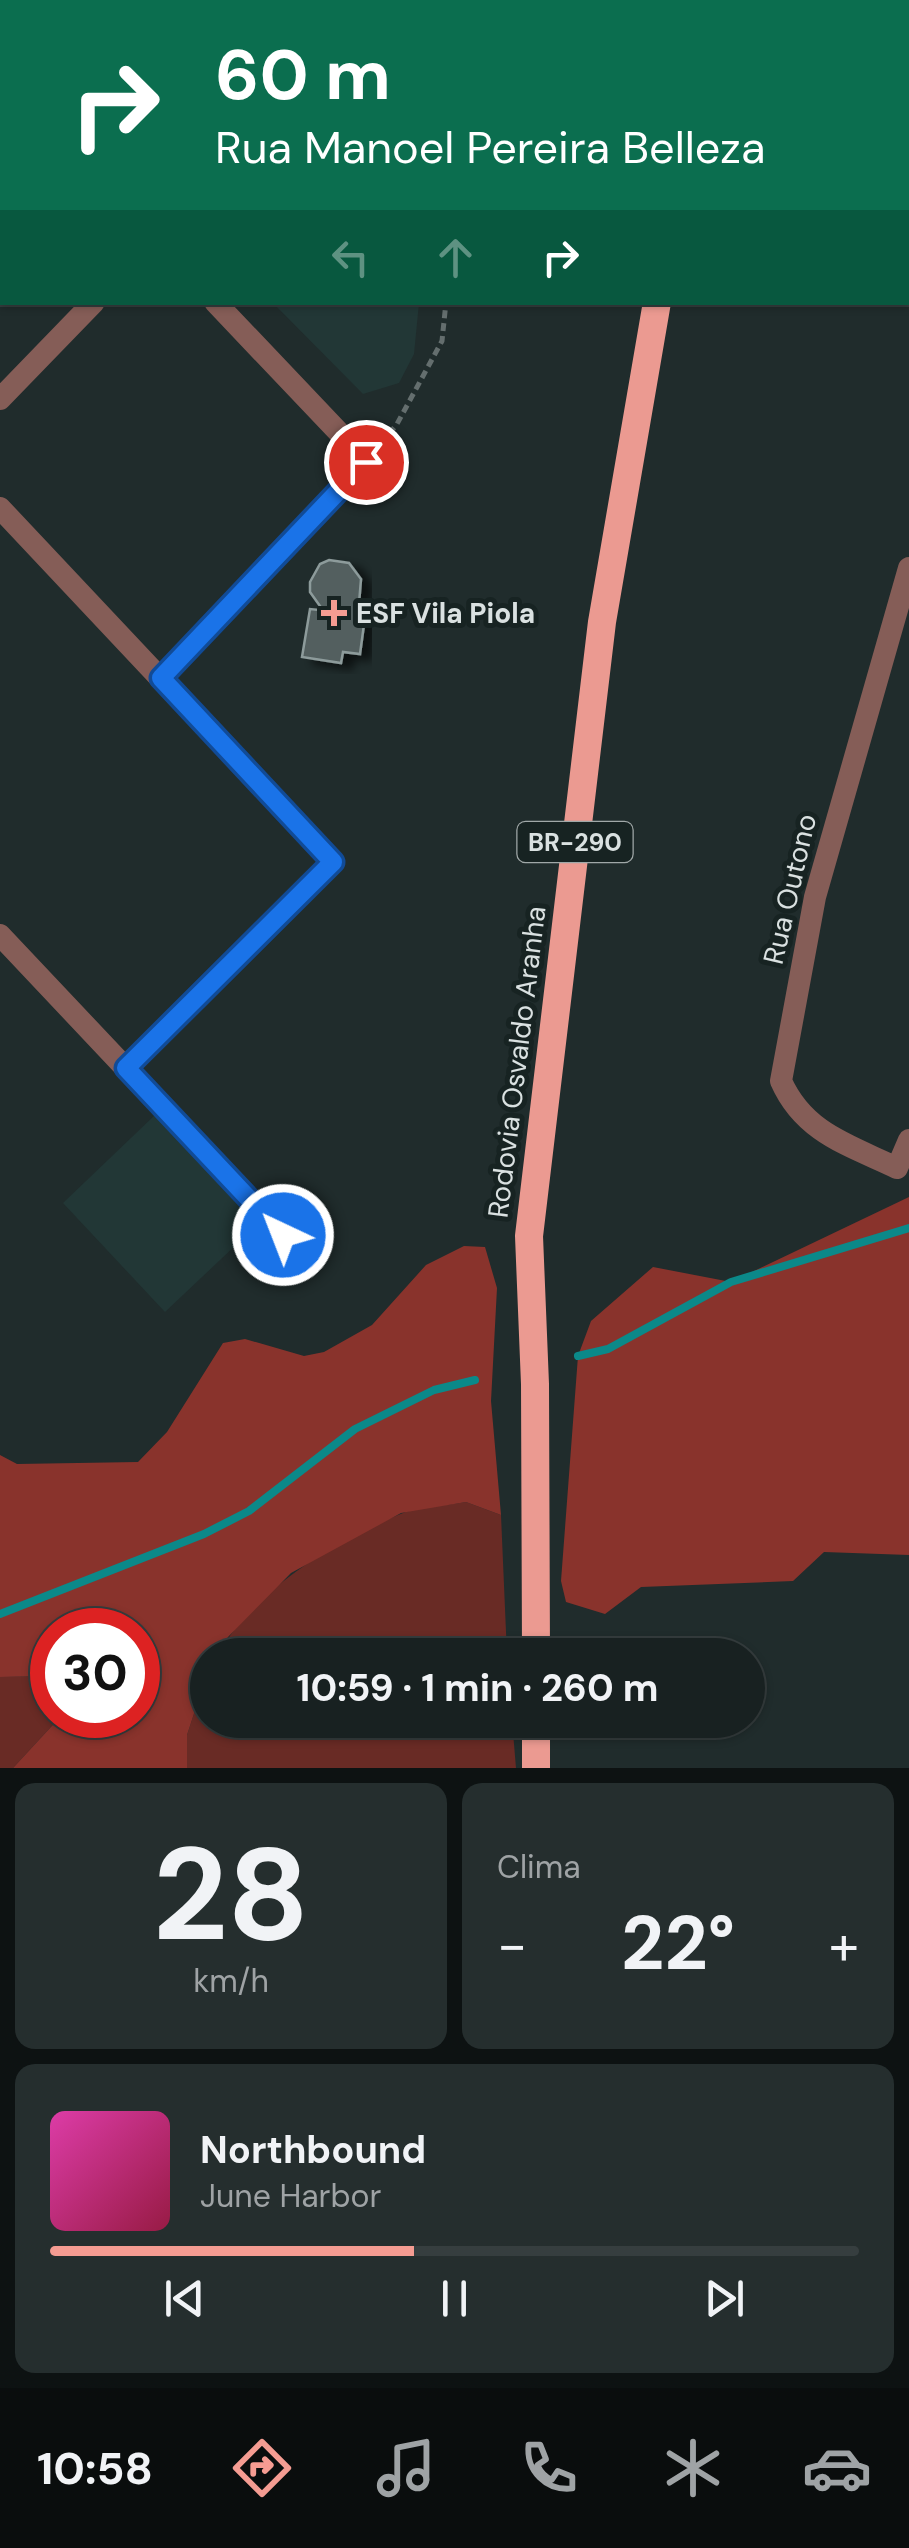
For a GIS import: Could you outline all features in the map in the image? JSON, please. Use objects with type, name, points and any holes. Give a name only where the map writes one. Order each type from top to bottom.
[{"type":"highway","name":"Rodovia Osvaldo Aranha","points":[[536,1638],[535,1384],[529,1236],[602,622],[655,305]]},
{"type":"highway","points":[[536,1738],[536,1768]]},
{"type":"street","points":[[0,399],[91,305]]},
{"type":"street","points":[[161,678],[366,462],[218,305]]},
{"type":"street","points":[[0,508],[333,862],[126,1068]]},
{"type":"street","name":"Rua Outono","points":[[909,568],[815,897],[781,1081],[792,1105],[816,1129],[898,1168],[909,1140]]},
{"type":"street","points":[[0,935],[283,1235]]},
{"type":"path","points":[[366,462],[397,424],[442,341],[446,305]]},
{"type":"shaded area","points":[[275,305],[419,305],[414,354],[399,383],[363,394]]},
{"type":"shaded area","points":[[155,1115],[257,1225],[165,1312],[63,1203]]},
{"type":"shaded area","points":[[909,1197],[909,1555],[824,1552],[793,1581],[641,1587],[605,1614],[566,1602],[561,1581],[578,1356],[591,1321],[653,1267],[731,1282]]},
{"type":"shaded area","points":[[464,1246],[485,1247],[497,1288],[491,1401],[501,1515],[466,1502],[401,1513],[291,1573],[227,1638],[190,1638],[187,1768],[13,1768],[41,1738],[160,1738],[160,1608],[30,1608],[30,1676],[0,1677],[0,1455],[17,1464],[138,1462],[167,1432],[223,1343],[245,1339],[304,1356],[324,1352],[372,1325],[426,1265]]},
{"type":"shaded area","points":[[466,1502],[501,1515],[506,1638],[229,1638],[273,1590],[321,1555],[373,1526],[423,1508]]},
{"type":"shaded area","points":[[30,1676],[30,1738],[41,1738],[13,1768],[0,1768],[0,1677]]},
{"type":"shaded area","points":[[190,1726],[190,1738],[514,1738],[516,1768],[187,1768]]},
{"type":"building","name":"ESF Vila Piola","points":[[329,560],[349,563],[361,579],[358,616],[365,617],[360,654],[343,652],[341,663],[302,657],[310,609],[319,610],[320,606],[310,592],[310,582],[320,564]]},
{"type":"waterway","points":[[578,1356],[608,1349],[731,1282],[909,1228]]},
{"type":"waterway","points":[[0,1614],[204,1534],[249,1511],[355,1429],[434,1390],[475,1380]]},
{"type":"place","name":"ESF Vila Piola","points":[[334,613]]},
{"type":"route","points":[[283,1235],[126,1068],[333,862],[161,678],[366,462]]}]
